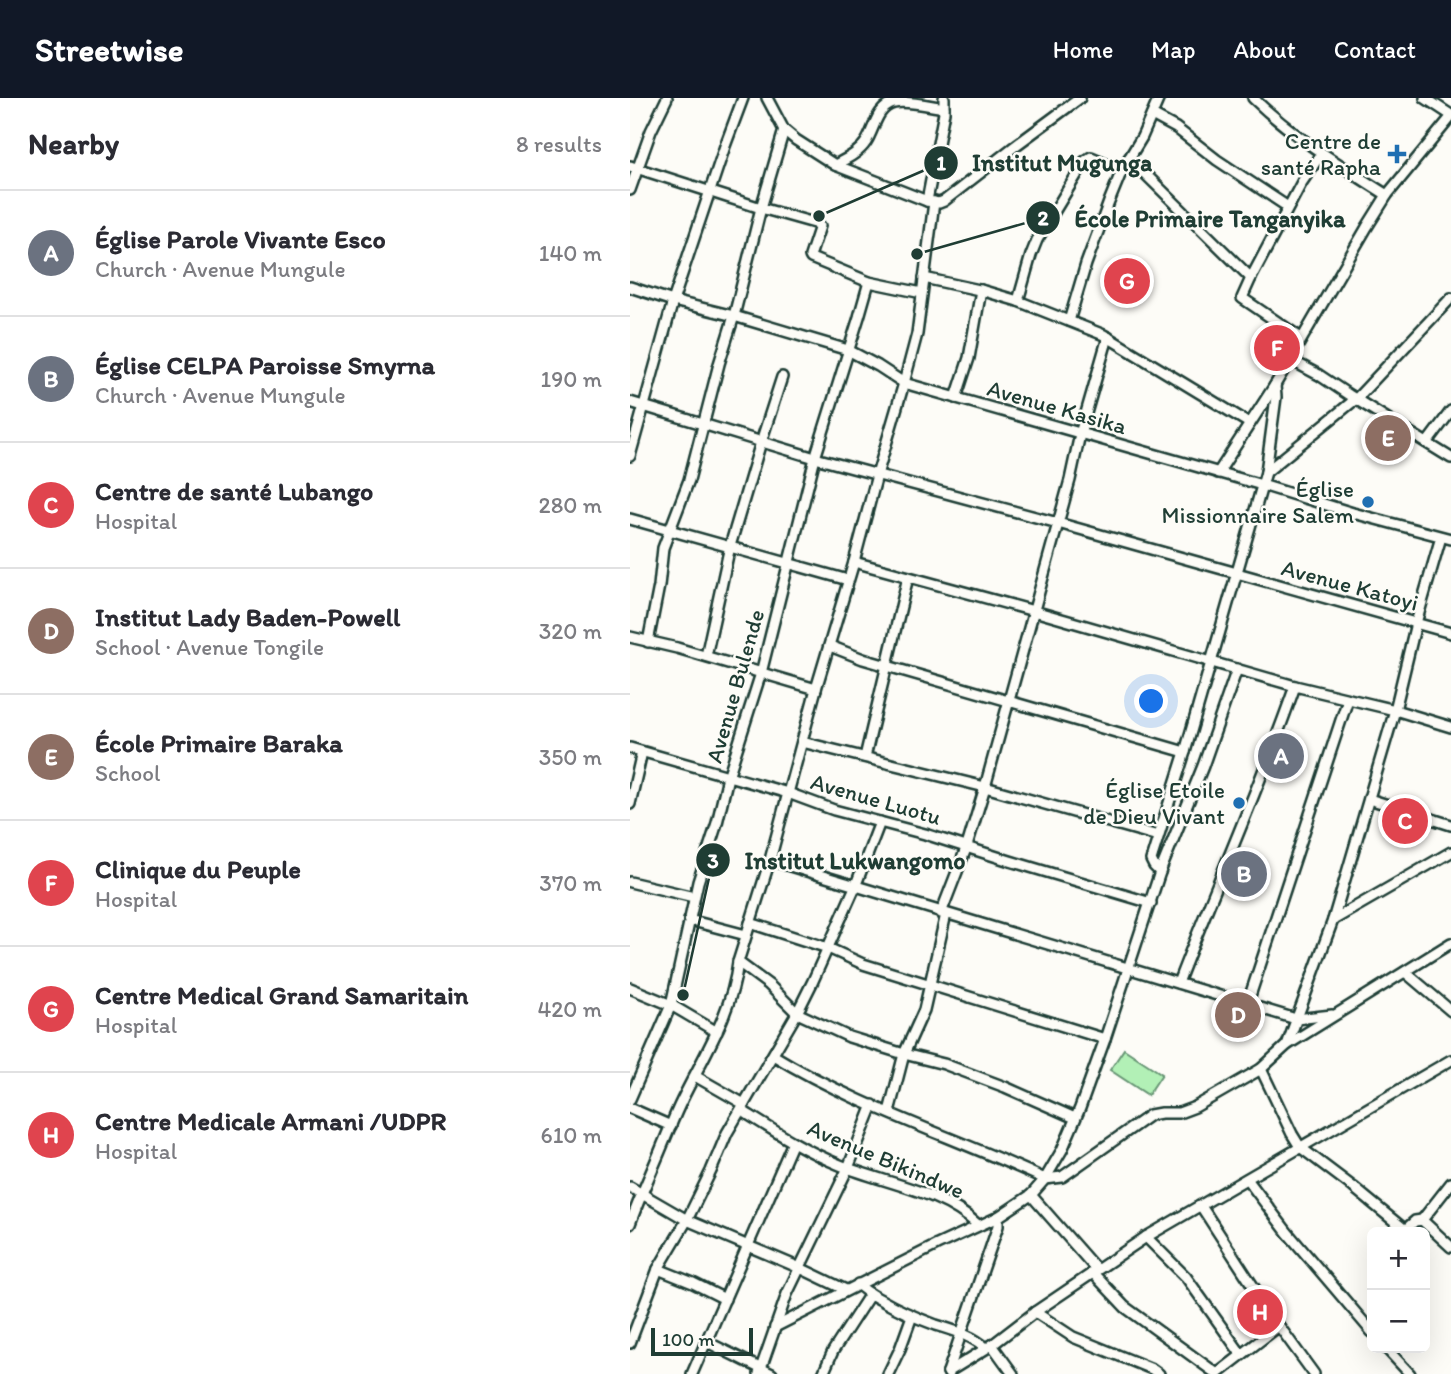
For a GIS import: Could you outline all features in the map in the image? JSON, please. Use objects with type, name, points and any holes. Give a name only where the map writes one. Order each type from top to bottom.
[{"type":"street","points":[[630,190],[633,167],[667,98]]},
{"type":"street","points":[[630,456],[673,301],[743,98]]},
{"type":"street","points":[[767,98],[784,130],[835,165],[930,201],[944,201],[1080,98]]},
{"type":"street","points":[[1069,321],[1093,245],[1122,170],[1153,115],[1158,98]]},
{"type":"street","points":[[1253,98],[1321,154],[1387,195]]},
{"type":"street","points":[[1218,473],[1275,384],[1387,195],[1451,116],[1425,98]]},
{"type":"street","points":[[630,1224],[680,1102],[717,1032],[731,997],[738,962],[770,860],[816,689],[905,383],[917,334],[930,201],[944,103],[899,102],[888,106],[881,110],[861,148],[835,165]]},
{"type":"street","points":[[1153,115],[1176,128],[1217,160],[1288,207]]},
{"type":"street","points":[[648,642],[663,548],[687,487],[784,130]]},
{"type":"street","points":[[1301,338],[1243,300],[1242,296],[1288,207],[1321,154]]},
{"type":"street","points":[[1018,301],[1037,240],[1085,161],[1091,157],[1122,170]]},
{"type":"street","points":[[1129,158],[1251,278]]},
{"type":"street","points":[[633,167],[761,208],[818,223],[820,226],[810,257],[869,282],[922,293]]},
{"type":"street","points":[[924,278],[1018,301],[1108,337],[1250,424]]},
{"type":"street","name":"Avenue Bulende","points":[[630,1099],[671,1005],[694,897],[761,673],[814,458],[869,282]]},
{"type":"street","name":"Avenue Kasika","points":[[630,287],[848,350],[905,383],[1446,538]]},
{"type":"street","points":[[956,398],[968,358],[981,290]]},
{"type":"street","points":[[1266,472],[1357,398],[1451,298]]},
{"type":"street","points":[[889,1112],[904,1054],[924,1010],[944,913],[985,787],[1108,337]]},
{"type":"street","points":[[1289,359],[1319,374],[1451,458]]},
{"type":"street","points":[[706,656],[730,546],[782,377]]},
{"type":"street","points":[[1160,872],[1151,860],[1212,662],[1266,472],[1276,397],[1275,384]]},
{"type":"street","name":"Avenue Katoyi","points":[[630,402],[814,458],[1451,633]]},
{"type":"street","points":[[1427,443],[1451,411]]},
{"type":"street","points":[[630,519],[848,580]]},
{"type":"street","points":[[1287,1045],[1333,920],[1395,710],[1416,623],[1446,538]]},
{"type":"street","points":[[854,562],[1451,727]]},
{"type":"street","points":[[865,757],[908,577]]},
{"type":"street","points":[[630,637],[706,656],[816,689]]},
{"type":"street","points":[[830,646],[863,659],[1185,752]]},
{"type":"street","points":[[775,1327],[998,1217],[1031,1195],[1045,1179],[1062,1150],[1105,1039],[1160,872],[1203,766],[1237,669]]},
{"type":"street","points":[[1178,983],[1269,760],[1295,686]]},
{"type":"street","points":[[1247,1005],[1348,699]]},
{"type":"street","points":[[802,742],[985,787],[1158,836]]},
{"type":"street","name":"Avenue Luotu","points":[[630,748],[788,793],[834,810],[967,846],[1151,903]]},
{"type":"street","points":[[630,804],[642,752]]},
{"type":"street","points":[[1369,799],[1451,825]]},
{"type":"street","points":[[630,1343],[658,1269],[687,1220],[727,1133],[797,1013],[855,887],[880,822]]},
{"type":"street","points":[[1333,920],[1451,852]]},
{"type":"street","points":[[770,860],[1296,1019],[1337,1014]]},
{"type":"street","points":[[630,882],[694,897]]},
{"type":"street","points":[[690,920],[746,935]]},
{"type":"street","points":[[750,923],[828,948],[863,964],[1105,1039]]},
{"type":"street","points":[[773,1055],[802,1072],[873,1105],[1045,1179],[1062,1177],[1150,1115],[1179,1113],[1195,1107],[1261,1069],[1287,1045],[1451,943]]},
{"type":"street","points":[[738,962],[769,985],[797,1013],[849,1037],[944,1064],[1075,1118]]},
{"type":"street","points":[[1405,972],[1451,1011]]},
{"type":"street","points":[[630,988],[671,1005],[717,1032]]},
{"type":"street","points":[[948,1373],[1146,1237],[1451,1060]]},
{"type":"street","points":[[1261,1069],[1300,1147],[1404,1229],[1415,1221],[1422,1220],[1451,1182]]},
{"type":"street","name":"Avenue Bikindwe","points":[[695,1076],[793,1142],[848,1168],[924,1193],[964,1212],[978,1225]]},
{"type":"street","points":[[760,1371],[787,1294],[848,1168],[873,1105]]},
{"type":"street","points":[[630,1108],[671,1126]]},
{"type":"street","points":[[692,1374],[793,1142]]},
{"type":"street","points":[[1247,1179],[1287,1232],[1367,1326]]},
{"type":"street","points":[[630,1187],[687,1220],[846,1290]]},
{"type":"street","points":[[1031,1195],[1125,1307],[1217,1374],[1279,1326]]},
{"type":"street","points":[[1201,1206],[1279,1326],[1314,1374]]},
{"type":"street","points":[[948,1373],[998,1226],[998,1217]]},
{"type":"street","points":[[1422,1220],[1451,1247]]},
{"type":"street","points":[[1146,1237],[1186,1277],[1241,1354]]},
{"type":"street","points":[[658,1269],[725,1300]]},
{"type":"street","points":[[858,1284],[863,1290],[912,1316],[977,1340],[989,1347],[1013,1374]]},
{"type":"street","points":[[823,1374],[833,1351],[870,1294]]},
{"type":"street","points":[[1035,1312],[1073,1337],[1154,1372]]},
{"type":"street","points":[[888,1374],[912,1316]]},
{"type":"street","points":[[707,1342],[760,1371],[772,1374]]},
{"type":"street","points":[[1391,1353],[1410,1374]]},
{"type":"green space","points":[[1124,1049],[1162,1074],[1148,1095],[1110,1070]]},
{"type":"place","name":"Centre de santé Rapha","points":[[1397,154]]},
{"type":"place","name":"Institut Mugunga","points":[[819,216]]},
{"type":"place","name":"École Primaire Tanganyika","points":[[917,254]]},
{"type":"place","name":"Centre Medical Grand Samaritain","points":[[1127,281]]},
{"type":"place","name":"Clinique du Peuple","points":[[1277,348]]},
{"type":"place","name":"École Primaire Baraka","points":[[1388,438]]},
{"type":"place","name":"Église Missionnaire Salem","points":[[1368,502]]},
{"type":"place","name":"Église Parole Vivante Esco","points":[[1281,756]]},
{"type":"place","name":"Église Etoile de Dieu Vivant","points":[[1239,803]]},
{"type":"place","name":"Centre de santé Lubango","points":[[1405,821]]},
{"type":"place","name":"Église CELPA Paroisse Smyrna","points":[[1244,874]]},
{"type":"place","name":"Institut Lukwangomo","points":[[683,995]]},
{"type":"place","name":"Institut Lady Baden-Powell","points":[[1238,1015]]},
{"type":"place","name":"Centre Medicale Armani /UDPR","points":[[1260,1312]]}]
